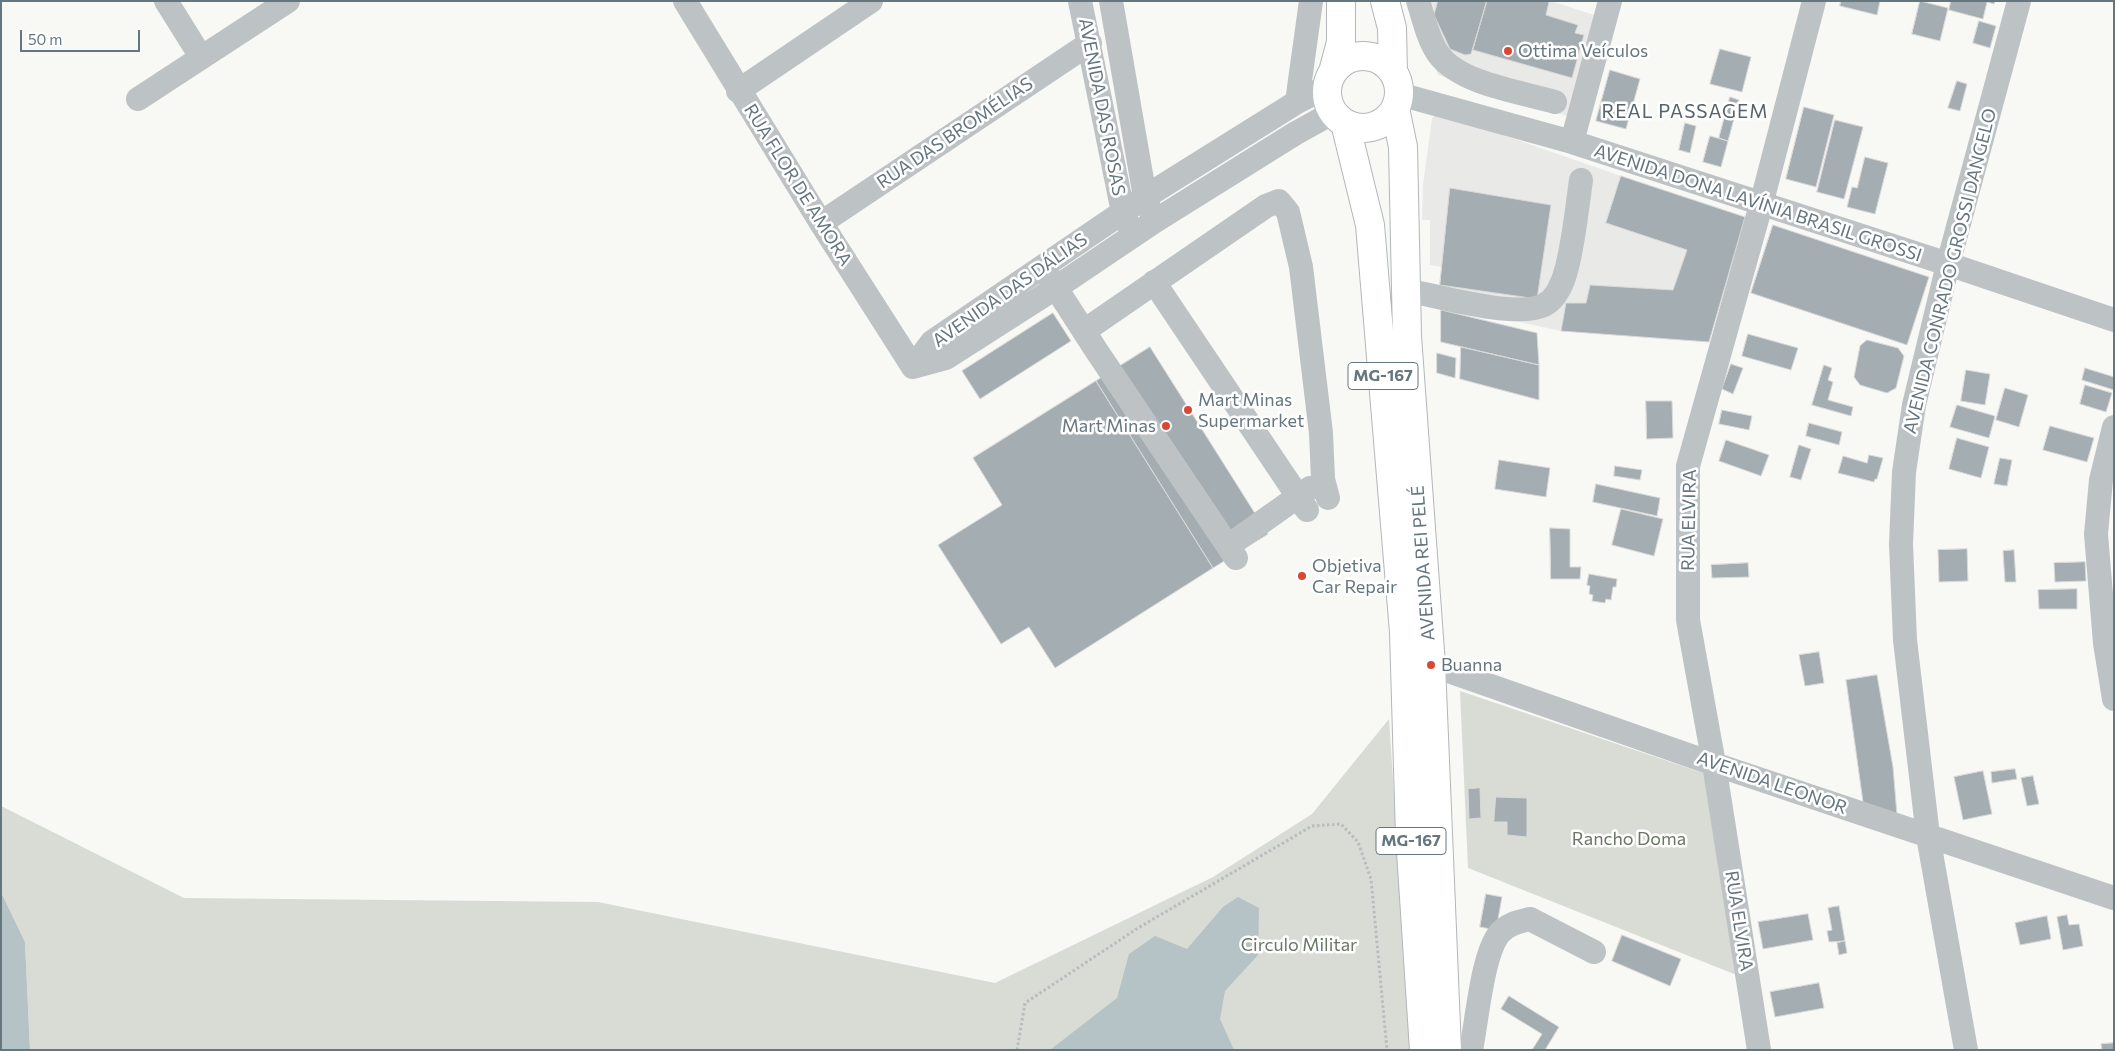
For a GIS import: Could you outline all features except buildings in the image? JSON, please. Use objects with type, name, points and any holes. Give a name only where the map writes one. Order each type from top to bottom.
[{"type":"main road","name":"AVENIDA REI PELÉ","points":[[1340,1],[1341,42],[1335,98],[1370,225],[1404,632],[1410,836],[1424,1050]]},
{"type":"main road","name":"AVENIDA REI PELÉ","points":[[1385,1],[1392,28],[1395,91],[1403,147],[1410,388],[1431,665],[1447,1050]]},
{"type":"main road","points":[[1363,56],[1374,58],[1384,63],[1395,91],[1382,122],[1364,128],[1335,98],[1346,61],[1363,56]]},
{"type":"street","points":[[166,1],[201,56]]},
{"type":"street","points":[[138,99],[201,56],[288,1]]},
{"type":"street","name":"RUA FLOR DE AMORA","points":[[685,1],[738,90],[913,367]]},
{"type":"street","points":[[738,90],[871,1]]},
{"type":"street","name":"AVENIDA DAS ROSAS","points":[[1080,1],[1123,212],[1133,236]]},
{"type":"street","name":"AVENIDA DAS ROSAS","points":[[1111,1],[1145,197],[1155,221]]},
{"type":"street","points":[[1297,102],[1311,1]]},
{"type":"street","points":[[1418,1],[1431,42],[1438,54],[1450,67],[1467,76],[1555,102]]},
{"type":"street","points":[[1572,142],[1610,1]]},
{"type":"street","name":"RUA ELVIRA","points":[[1759,1050],[1714,764],[1688,620],[1688,466],[1761,205],[1814,1]]},
{"type":"street","name":"AVENIDA CONRADO GROSSI DANGELO","points":[[1966,1050],[1928,836],[1905,640],[1901,544],[1904,472],[1914,405],[1948,264],[2019,1]]},
{"type":"street","name":"RUA DAS BROMÉLIAS","points":[[821,223],[1090,43]]},
{"type":"street","name":"AVENIDA DONA LAVÍNIA BRASIL GROSSI","points":[[1395,91],[1572,142],[2114,320]]},
{"type":"street","name":"AVENIDA DAS DÁLIAS","points":[[913,367],[932,342],[1145,197],[1297,102],[1335,98]]},
{"type":"street","name":"AVENIDA DAS DÁLIAS","points":[[913,367],[946,358],[1057,287],[1335,98]]},
{"type":"street","points":[[1406,290],[1504,310],[1535,309],[1546,304],[1556,294],[1567,268],[1581,180]]},
{"type":"street","points":[[1043,267],[1084,331],[1232,552],[1325,488],[1321,433],[1301,267],[1293,229],[1283,204],[1279,201],[1266,206],[1084,331]]},
{"type":"street","points":[[1154,282],[1302,503]]},
{"type":"street","points":[[2114,428],[2101,480],[2096,534],[2105,643],[2114,699]]},
{"type":"street","name":"AVENIDA LEONOR","points":[[1431,665],[1714,764],[2114,898]]},
{"type":"street","points":[[1471,1050],[1490,951],[1499,934],[1511,924],[1530,919],[1594,952]]},
{"type":"path","points":[[1016,1050],[1025,1003],[1138,928],[1312,826],[1341,824],[1358,842],[1371,879],[1387,1050]]},
{"type":"shaded area","name":"Ottima Veículos","points":[[1409,1],[1551,1],[1597,16],[1570,117],[1438,75]]},
{"type":"shaded area","points":[[1437,112],[1745,217],[1709,342],[1561,331],[1441,305],[1440,285],[1442,267],[1430,265],[1430,220],[1422,220],[1423,184],[1432,119]]},
{"type":"shaded area","points":[[1,892],[25,942],[30,1050],[1,1050]]},
{"type":"shaded area","points":[[1238,897],[1259,908],[1258,955],[1225,991],[1220,1019],[1234,1050],[1050,1050],[1117,998],[1129,954],[1155,936],[1187,949],[1223,907]]},
{"type":"green space","name":"Rancho Doma","points":[[1460,691],[1709,775],[1744,978],[1468,868]]},
{"type":"green space","name":"Circulo Militar","points":[[1389,719],[1411,1050],[30,1050],[25,942],[1,892],[1,806],[184,898],[598,902],[995,983],[1213,877],[1312,814]]},
{"type":"place","name":"Ottima Veículos","points":[[1508,51]]},
{"type":"place","name":"Mart Minas Supermarket","points":[[1188,410]]},
{"type":"place","name":"Mart Minas","points":[[1166,426]]},
{"type":"place","name":"Objetiva Car Repair","points":[[1302,576]]},
{"type":"place","name":"Buanna","points":[[1431,665]]},
{"type":"district","name":"REAL PASSAGEM","points":[[1685,112]]}]
